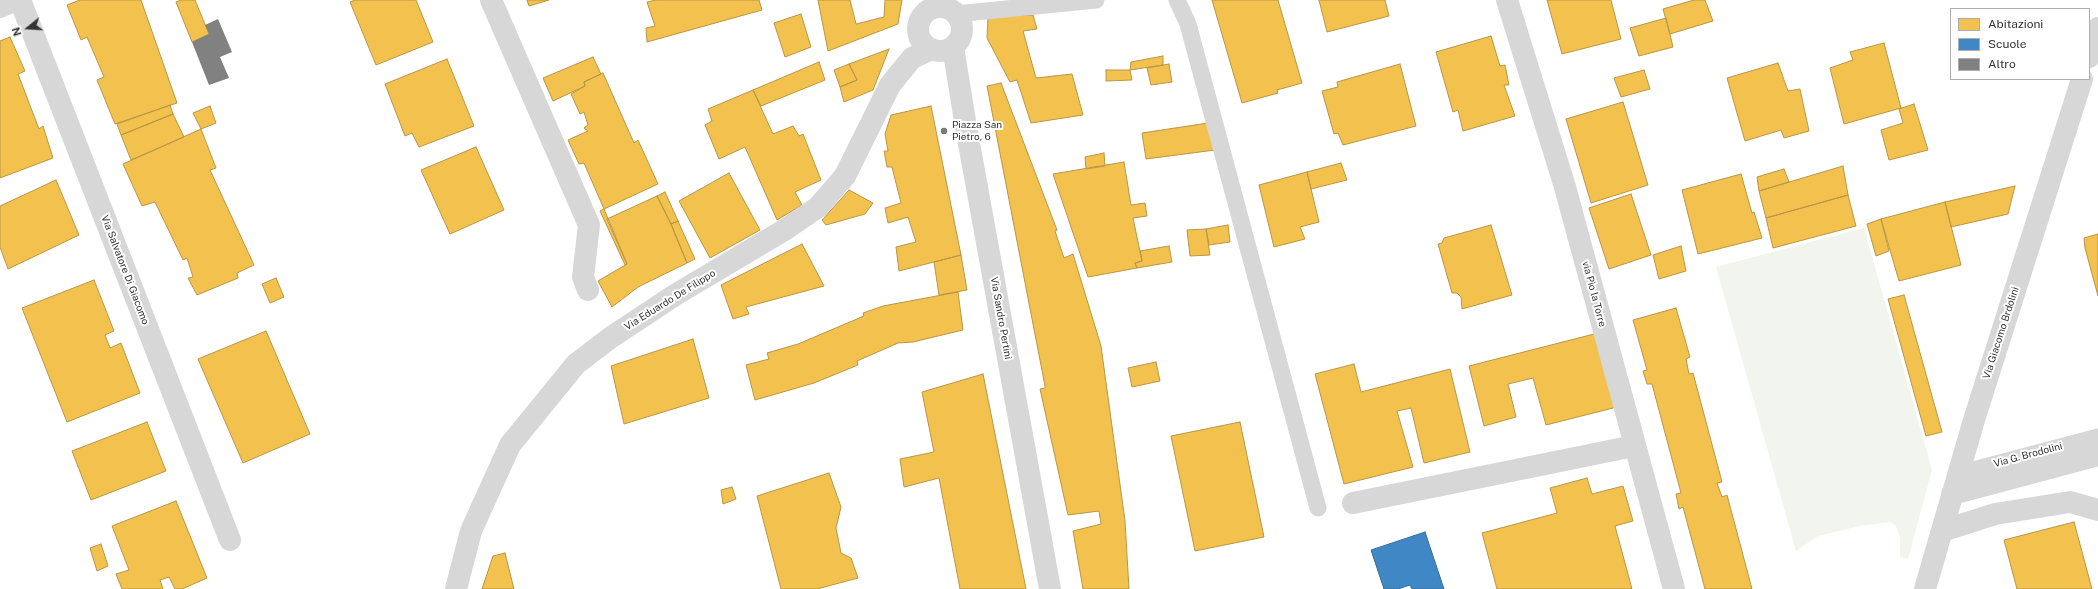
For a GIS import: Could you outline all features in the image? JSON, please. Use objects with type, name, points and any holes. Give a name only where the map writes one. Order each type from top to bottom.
[{"type":"street","points":[[0,7],[16,0]]},
{"type":"street","name":"Via Salvatore Di Giacomo","points":[[20,0],[230,540]]},
{"type":"street","points":[[491,0],[589,225],[583,277],[588,290]]},
{"type":"street","name":"via Pio la Torre","points":[[1507,0],[1565,187],[1674,589]]},
{"type":"street","points":[[944,7],[956,14],[962,27],[958,41],[953,47],[946,50],[932,50],[921,40],[919,33],[924,10],[944,7]]},
{"type":"street","points":[[2090,54],[2098,28]]},
{"type":"street","name":"Via Sandro Pertini","points":[[953,47],[970,150],[1050,589]]},
{"type":"street","name":"Via Eduardo De Filippo","points":[[456,589],[471,532],[510,445],[576,364],[610,338],[675,295],[786,230],[818,207],[845,176],[890,86],[912,58],[932,50]]},
{"type":"street","name":"Via Giacomo Brdolini","points":[[1925,589],[1955,484],[2082,80]]},
{"type":"street","points":[[1353,503],[1634,446]]},
{"type":"street","points":[[1955,484],[2098,455]]},
{"type":"street","points":[[1942,531],[1995,514],[2070,502],[2098,510]]},
{"type":"lane","points":[[956,14],[1096,0]]},
{"type":"lane","points":[[1177,0],[1188,24],[1318,508]]},
{"type":"lane","name":"Via G. Brodolini","points":[[1955,484],[2098,437]]},
{"type":"shaded area","points":[[1864,228],[1932,470],[1908,559],[1900,557],[1900,538],[1896,526],[1890,522],[1860,526],[1818,536],[1796,551],[1716,267]]},
{"type":"building: Abitazioni","points":[[80,0],[141,0],[177,103],[115,124],[97,80],[104,77],[87,37],[81,40],[67,5]]},
{"type":"building: Abitazioni","points":[[181,0],[195,0],[209,34],[192,42],[176,2]]},
{"type":"building: Abitazioni","points":[[355,0],[416,0],[433,42],[376,65],[350,2]]},
{"type":"building: Abitazioni","points":[[527,0],[549,0],[529,6]]},
{"type":"building: Abitazioni","points":[[656,0],[759,0],[762,10],[647,42],[646,28],[655,26],[647,2]]},
{"type":"building: Abitazioni","points":[[818,0],[850,0],[856,24],[884,17],[885,0],[902,0],[898,24],[828,51]]},
{"type":"building: Abitazioni","points":[[1212,0],[1278,0],[1302,83],[1277,90],[1278,93],[1242,103]]},
{"type":"building: Abitazioni","points":[[1319,0],[1385,0],[1389,16],[1327,32]]},
{"type":"building: Abitazioni","points":[[1547,0],[1611,0],[1621,39],[1562,54]]},
{"type":"building: Abitazioni","points":[[1694,0],[1705,0],[1713,21],[1670,34],[1663,9]]},
{"type":"building: Abitazioni","points":[[801,14],[811,47],[785,57],[774,23]]},
{"type":"building: Abitazioni","points":[[1033,15],[1037,29],[1023,31],[1036,78],[1072,74],[1083,115],[1031,123],[1017,80],[1010,82],[987,38],[988,17]]},
{"type":"building: Abitazioni","points":[[1666,18],[1673,47],[1639,56],[1630,28]]},
{"type":"building: Abitazioni","points":[[1491,36],[1500,66],[1505,65],[1509,85],[1504,85],[1515,116],[1463,131],[1458,110],[1453,112],[1436,52]]},
{"type":"building: Abitazioni","points":[[10,37],[25,71],[18,74],[39,129],[43,126],[53,158],[0,178],[0,41]]},
{"type":"building: Abitazioni","points":[[1884,43],[1901,108],[1844,124],[1830,68],[1853,60],[1850,52]]},
{"type":"building: Abitazioni","points":[[889,49],[873,90],[844,102],[840,87],[857,80],[849,64]]},
{"type":"building: Abitazioni","points":[[1163,56],[1163,65],[1130,70],[1131,62]]},
{"type":"building: Abitazioni","points":[[593,57],[601,74],[584,82],[585,86],[553,101],[543,78]]},
{"type":"building: Abitazioni","points":[[447,59],[474,126],[419,147],[412,133],[405,136],[385,84]]},
{"type":"building: Abitazioni","points":[[819,62],[825,80],[761,106],[753,90]]},
{"type":"building: Abitazioni","points":[[1778,63],[1788,91],[1800,89],[1809,131],[1784,138],[1781,130],[1745,141],[1727,78]]},
{"type":"building: Abitazioni","points":[[849,64],[857,80],[840,87],[834,70]]},
{"type":"building: Abitazioni","points":[[1169,64],[1172,82],[1151,85],[1147,68]]},
{"type":"building: Abitazioni","points":[[1400,64],[1416,126],[1343,145],[1338,133],[1334,134],[1322,91],[1338,87],[1337,82]]},
{"type":"building: Abitazioni","points":[[1106,70],[1130,70],[1132,80],[1106,81]]},
{"type":"building: Abitazioni","points":[[1644,70],[1650,89],[1621,97],[1614,78]]},
{"type":"building: Abitazioni","points":[[603,73],[634,143],[638,140],[658,184],[604,209],[584,163],[579,164],[568,140],[588,131],[584,128],[588,125],[584,112],[580,114],[571,94],[585,86],[584,82]]},
{"type":"building: Abitazioni","points":[[1001,83],[1057,230],[1055,231],[1064,258],[1073,254],[1101,346],[1125,521],[1129,589],[1083,589],[1073,531],[1101,524],[1099,511],[1068,515],[1040,389],[1045,388],[1045,386],[987,86]]},
{"type":"building: Abitazioni","points":[[753,90],[773,134],[793,126],[799,136],[803,134],[821,180],[795,192],[802,205],[777,220],[745,147],[719,159],[705,125],[712,121],[708,109]]},
{"type":"building: Abitazioni","points":[[1623,102],[1648,185],[1591,203],[1566,119]]},
{"type":"building: Abitazioni","points":[[1914,104],[1928,150],[1889,160],[1881,130],[1903,123],[1899,109]]},
{"type":"building: Abitazioni","points":[[170,105],[173,114],[121,135],[117,124]]},
{"type":"building: Abitazioni","points":[[210,106],[216,123],[201,129],[193,113]]},
{"type":"building: Abitazioni","points":[[931,106],[961,255],[899,271],[896,247],[916,242],[908,217],[888,223],[885,208],[901,203],[892,167],[887,167],[884,151],[888,151],[885,134],[891,115]]},
{"type":"building: Abitazioni","points":[[173,114],[184,137],[131,160],[121,135]]},
{"type":"building: Abitazioni","points":[[1208,123],[1215,150],[1146,159],[1142,133]]},
{"type":"building: Abitazioni","points":[[201,129],[216,168],[210,170],[254,265],[237,273],[238,278],[197,295],[188,278],[193,277],[187,258],[183,260],[155,202],[142,206],[123,164]]},
{"type":"building: Abitazioni","points":[[476,147],[504,210],[450,234],[421,170]]},
{"type":"building: Abitazioni","points":[[1104,153],[1105,166],[1086,169],[1085,157]]},
{"type":"building: Abitazioni","points":[[1124,162],[1131,205],[1145,203],[1147,216],[1133,218],[1142,261],[1135,263],[1137,268],[1088,277],[1053,174]]},
{"type":"building: Abitazioni","points":[[1341,163],[1347,180],[1311,189],[1307,172]]},
{"type":"building: Abitazioni","points":[[1843,166],[1848,195],[1766,218],[1759,191]]},
{"type":"building: Abitazioni","points":[[1784,169],[1789,182],[1759,191],[1757,177]]},
{"type":"building: Abitazioni","points":[[1307,172],[1319,222],[1300,227],[1305,239],[1274,247],[1259,185]]},
{"type":"building: Abitazioni","points":[[729,173],[760,230],[710,258],[679,201]]},
{"type":"building: Abitazioni","points":[[1741,174],[1752,213],[1754,212],[1762,238],[1698,254],[1682,190]]},
{"type":"building: Abitazioni","points":[[56,180],[79,235],[8,269],[0,247],[0,206]]},
{"type":"building: Abitazioni","points":[[2015,186],[2008,214],[1951,227],[1945,202]]},
{"type":"building: Abitazioni","points":[[849,190],[873,203],[865,214],[826,225],[822,220]]},
{"type":"building: Abitazioni","points":[[665,192],[678,221],[671,224],[657,196]]},
{"type":"building: Abitazioni","points":[[1631,194],[1651,255],[1609,269],[1589,208]]},
{"type":"building: Abitazioni","points":[[1848,195],[1856,226],[1773,248],[1766,218]]},
{"type":"building: Abitazioni","points":[[657,196],[671,224],[687,263],[638,287],[612,307],[598,281],[627,264],[607,219]]},
{"type":"building: Abitazioni","points":[[1945,202],[1961,265],[1899,281],[1881,219]]},
{"type":"building: Abitazioni","points":[[604,209],[627,264],[625,265],[600,211]]},
{"type":"building: Abitazioni","points":[[1881,219],[1889,251],[1876,256],[1867,224]]},
{"type":"building: Abitazioni","points":[[678,221],[695,259],[687,263],[671,224]]},
{"type":"building: Abitazioni","points":[[1228,225],[1230,242],[1209,245],[1206,229]]},
{"type":"building: Abitazioni","points":[[1491,225],[1512,295],[1462,309],[1461,297],[1457,293],[1452,293],[1438,244],[1442,243],[1444,238]]},
{"type":"building: Abitazioni","points":[[1206,229],[1210,255],[1190,256],[1187,230]]},
{"type":"building: Abitazioni","points":[[2098,234],[2098,296],[2085,248],[2084,238]]},
{"type":"building: Abitazioni","points":[[802,244],[824,286],[746,307],[749,314],[733,319],[721,285]]},
{"type":"building: Abitazioni","points":[[1169,246],[1172,262],[1137,268],[1135,263],[1142,261],[1140,251]]},
{"type":"building: Abitazioni","points":[[1681,246],[1686,271],[1659,279],[1653,255]]},
{"type":"building: Abitazioni","points":[[961,255],[967,290],[939,295],[934,262]]},
{"type":"building: Abitazioni","points":[[276,278],[284,297],[270,303],[262,284]]},
{"type":"building: Abitazioni","points":[[94,280],[114,331],[105,335],[110,348],[121,343],[140,393],[67,422],[22,308]]},
{"type":"building: Abitazioni","points":[[958,292],[963,330],[913,342],[898,343],[857,361],[858,365],[814,383],[755,400],[746,365],[769,359],[767,353],[798,344],[864,316],[863,313],[883,306]]},
{"type":"building: Abitazioni","points":[[1904,295],[1942,432],[1926,436],[1888,299]]},
{"type":"building: Abitazioni","points":[[1676,308],[1690,357],[1686,359],[1689,374],[1693,373],[1722,482],[1717,483],[1722,497],[1727,495],[1752,589],[1705,589],[1683,507],[1679,509],[1676,494],[1681,493],[1652,384],[1647,384],[1643,371],[1647,370],[1633,320]]},
{"type":"building: Abitazioni","points":[[266,331],[310,434],[243,463],[198,359]]},
{"type":"building: Abitazioni","points":[[1598,333],[1617,407],[1546,425],[1533,378],[1508,384],[1516,417],[1484,426],[1469,366]]},
{"type":"building: Abitazioni","points":[[693,339],[709,398],[624,424],[611,366]]},
{"type":"building: Abitazioni","points":[[1156,362],[1160,381],[1132,387],[1128,368]]},
{"type":"building: Abitazioni","points":[[1354,364],[1361,392],[1450,369],[1470,452],[1424,463],[1411,408],[1397,411],[1413,467],[1344,484],[1315,374]]},
{"type":"building: Abitazioni","points":[[983,374],[1026,589],[960,589],[939,478],[904,487],[900,459],[934,452],[922,392]]},
{"type":"building: Abitazioni","points":[[147,422],[166,471],[91,500],[72,451]]},
{"type":"building: Abitazioni","points":[[1240,422],[1264,537],[1195,551],[1171,436]]},
{"type":"building: Abitazioni","points":[[829,473],[841,507],[836,528],[841,553],[851,558],[858,578],[817,589],[781,589],[757,496]]},
{"type":"building: Abitazioni","points":[[1587,478],[1592,494],[1623,486],[1633,521],[1615,526],[1632,589],[1497,589],[1482,533],[1557,513],[1550,488]]},
{"type":"building: Abitazioni","points":[[732,487],[736,499],[723,504],[721,490]]},
{"type":"building: Abitazioni","points":[[176,501],[207,578],[182,589],[175,589],[169,577],[160,580],[163,589],[122,589],[116,574],[129,570],[112,526]]},
{"type":"building: Abitazioni","points":[[2074,522],[2092,589],[2017,589],[2004,540]]},
{"type":"building: Abitazioni","points":[[101,544],[108,566],[97,571],[90,548]]},
{"type":"building: Abitazioni","points":[[505,553],[514,589],[482,589],[493,556]]},
{"type":"building: Scuole","points":[[1425,532],[1444,589],[1412,589],[1410,585],[1398,589],[1384,589],[1371,550]]},
{"type":"building: Altro","points":[[218,19],[232,52],[220,57],[229,78],[209,85],[192,42],[209,34],[205,25]]},
{"type":"place","name":"Piazza San Pietro, 6","points":[[944,131]]}]
